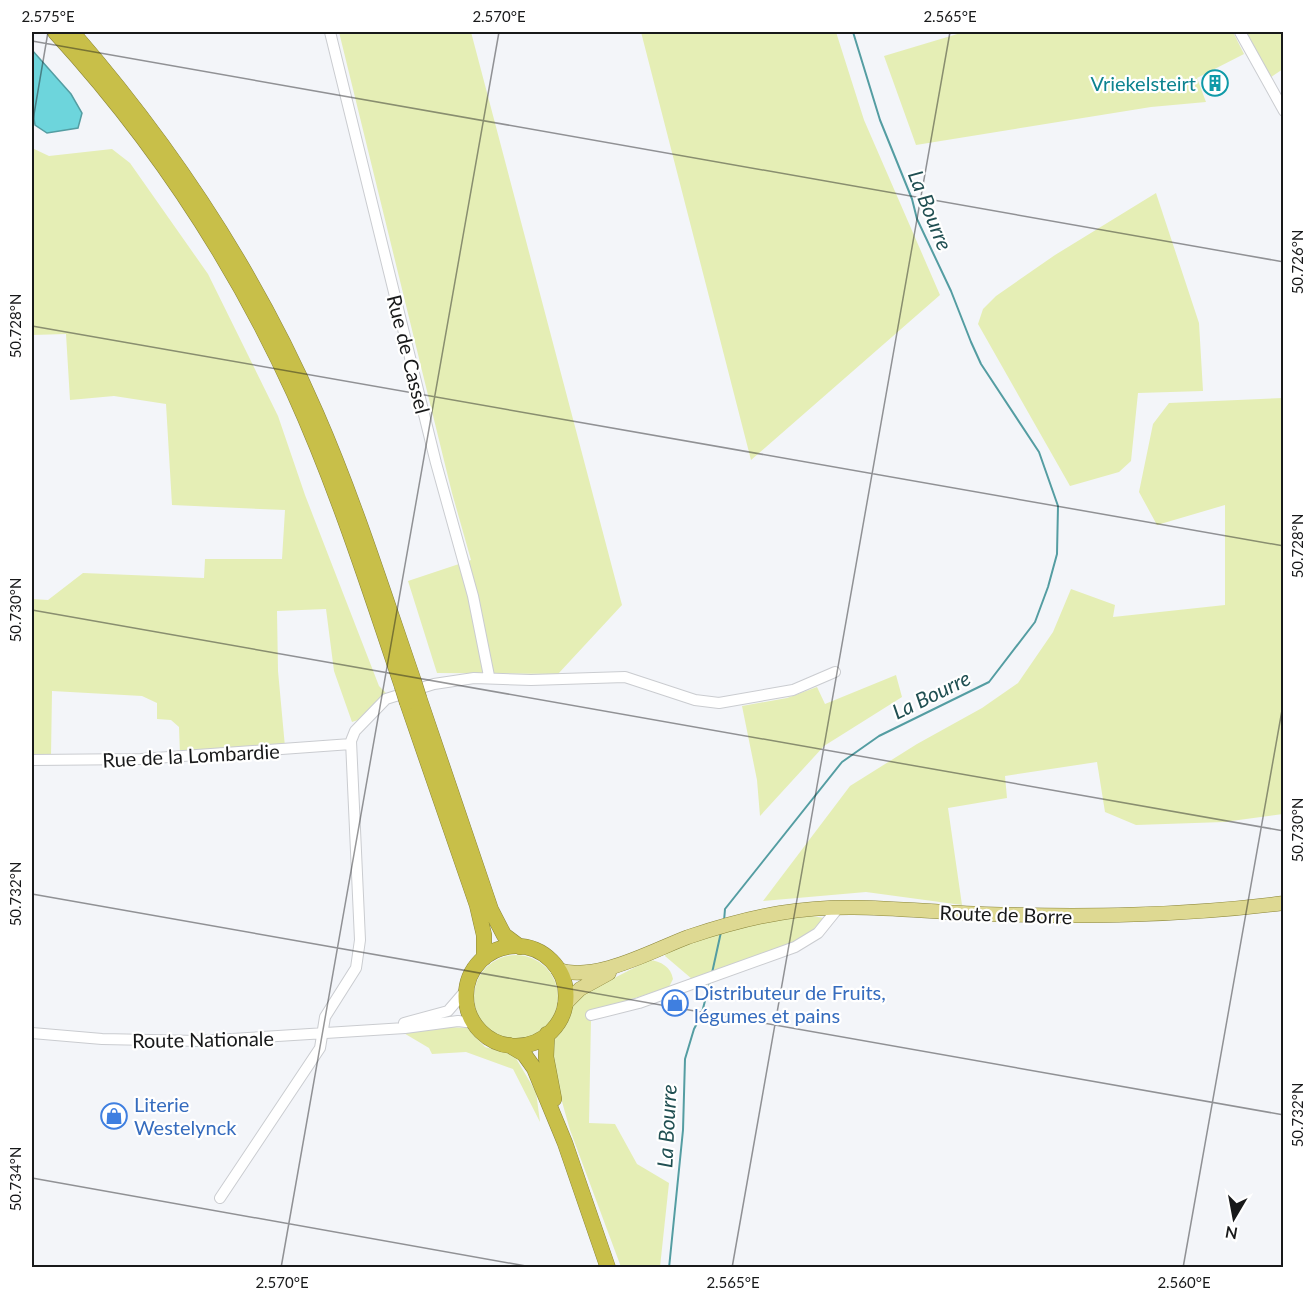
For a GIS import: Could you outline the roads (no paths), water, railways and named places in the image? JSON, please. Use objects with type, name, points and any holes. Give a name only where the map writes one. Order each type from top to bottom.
[{"type":"highway","points":[[55,32],[114,100],[164,167],[209,235],[250,305],[284,371],[316,446],[408,684]]},
{"type":"highway","points":[[72,32],[142,116],[191,183],[274,325],[329,443],[477,905],[484,935],[484,958]]},
{"type":"highway","points":[[413,700],[491,910],[504,934],[520,946],[544,955],[558,970],[564,984],[565,1004],[560,1019],[548,1034],[527,1044],[509,1045]]},
{"type":"highway","points":[[520,946],[500,949],[484,958],[471,974],[466,989],[467,1005],[474,1023],[487,1036],[524,1054],[534,1068],[565,1143],[608,1268]]},
{"type":"highway","points":[[548,1034],[546,1057],[565,1143]]},
{"type":"main road","name":"Route de Borre","points":[[640,957],[724,926],[782,913],[839,907],[1104,917],[1193,913],[1284,903]]},
{"type":"main road","points":[[558,970],[588,972],[640,957]]},
{"type":"main road","points":[[565,1004],[580,989],[640,957]]},
{"type":"street","name":"Rue de Cassel","points":[[330,32],[434,453],[473,596],[489,676]]},
{"type":"street","points":[[1240,32],[1284,111]]},
{"type":"street","points":[[220,1198],[320,1048],[324,1017],[353,973],[360,952],[351,744],[355,731],[386,699],[440,683],[489,676],[531,680],[625,677],[695,700],[718,703],[793,690],[835,672]]},
{"type":"street","name":"Rue de la Lombardie","points":[[32,760],[141,759],[351,744]]},
{"type":"street","points":[[591,1015],[624,1007],[718,976],[802,944],[822,929],[839,907]]},
{"type":"street","name":"Route Nationale","points":[[374,1030],[444,1013],[455,1005],[466,989]]},
{"type":"street","name":"Route Nationale","points":[[32,1033],[163,1041],[244,1040],[412,1028],[458,1021],[474,1023]]},
{"type":"water","points":[[32,50],[71,94],[82,113],[78,128],[47,133],[35,125],[32,105]]},
{"type":"waterway","name":"La Bourre","points":[[724,921],[725,909],[842,762],[879,736],[989,682],[1035,622],[1057,554],[1058,506],[1039,452],[981,364],[971,342],[951,291],[917,219],[912,199],[880,120],[853,32]]},
{"type":"waterway","name":"La Bourre","points":[[712,973],[721,932]]},
{"type":"waterway","name":"La Bourre","points":[[669,1268],[683,1130],[685,1059],[694,1029],[701,1016],[710,982]]},
{"type":"place","name":"Vriekelsteirt","points":[[1215,83]]},
{"type":"place","name":"Distributeur de Fruits, légumes et pains","points":[[675,1003]]},
{"type":"place","name":"Literie Westelynck","points":[[114,1116]]}]
